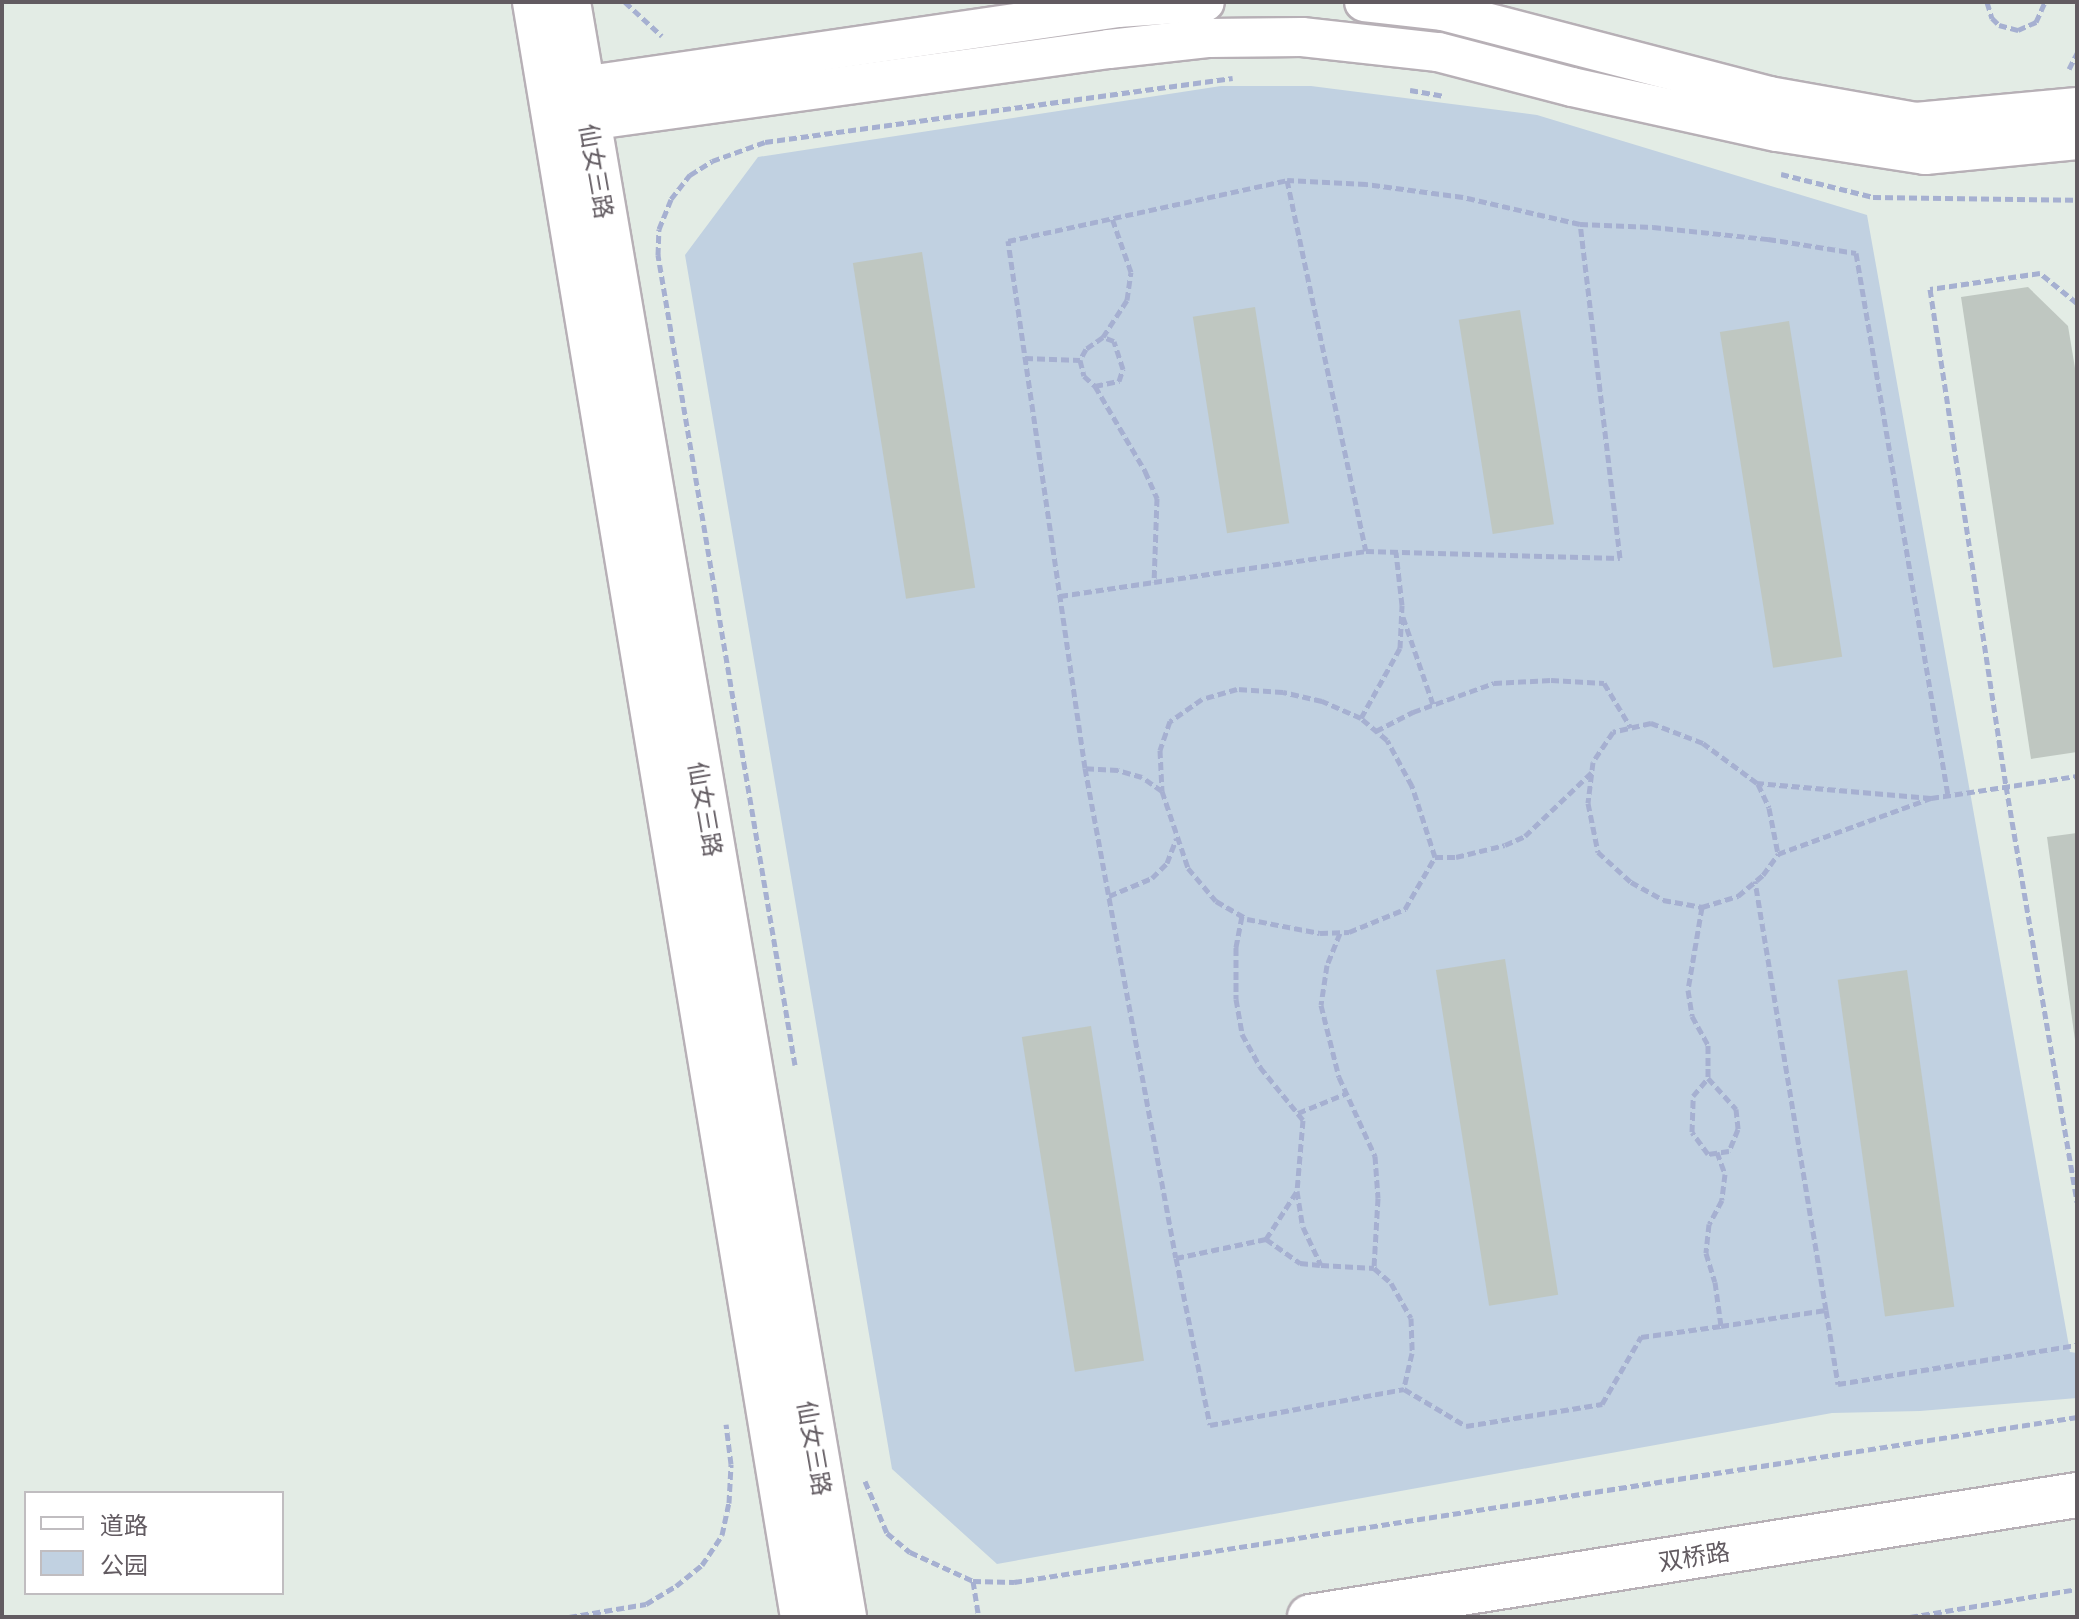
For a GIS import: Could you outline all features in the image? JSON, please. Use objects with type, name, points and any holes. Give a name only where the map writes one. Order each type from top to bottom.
[{"type":"street","name":"仙女三路","points":[[535,2],[569,106],[844,1617]]},
{"type":"street","name":"仙女三路","points":[[568,2],[569,106],[803,1617]]},
{"type":"street","points":[[569,106],[1118,8],[1205,2]]},
{"type":"street","points":[[1364,2],[1443,11],[1769,96],[1916,122],[2077,107]]},
{"type":"street","points":[[569,106],[1209,38],[1302,37],[1438,52],[1572,87],[1777,132],[1925,155],[2077,140]]},
{"type":"street","name":"双桥路","points":[[1310,1617],[2077,1495]]},
{"type":"street","name":"双桥路","points":[[1456,1617],[2077,1517]]},
{"type":"path","points":[[1987,2],[1992,18],[1999,25],[2018,30],[2036,22],[2045,2]]},
{"type":"path","points":[[796,1071],[658,255],[659,229],[671,199],[690,175],[712,161],[765,142],[1237,78]]},
{"type":"path","points":[[1403,89],[1447,96]]},
{"type":"path","points":[[1766,170],[1873,197],[2077,200]]},
{"type":"path","points":[[1287,180],[1366,551]]},
{"type":"path","points":[[1826,1310],[1641,1337],[1602,1404],[1466,1426],[1404,1389],[1210,1425],[1085,768],[1008,241],[1287,180],[1366,184],[1463,197],[1580,224],[1710,233],[1856,253],[1948,795]]},
{"type":"path","points":[[1112,218],[1131,272],[1127,300],[1103,337],[1086,349],[1080,360],[1084,376],[1095,386],[1145,471],[1157,498],[1154,582]]},
{"type":"path","points":[[1060,596],[1366,551],[1620,558],[1580,224]]},
{"type":"path","points":[[2077,303],[2040,273],[1930,289],[2006,786],[2077,1202]]},
{"type":"path","points":[[1095,386],[1119,381],[1123,369],[1114,341],[1103,337]]},
{"type":"path","points":[[1025,358],[1080,360]]},
{"type":"path","points":[[1361,718],[1400,648],[1402,612],[1396,552]]},
{"type":"path","points":[[1402,612],[1433,704]]},
{"type":"path","points":[[1376,731],[1433,704],[1494,683],[1551,680],[1604,683],[1631,728]]},
{"type":"path","points":[[1237,689],[1283,692],[1322,701],[1361,718],[1387,740],[1412,786],[1435,857],[1405,909],[1378,923],[1340,933],[1278,927],[1242,916],[1216,901],[1188,868],[1162,791],[1160,750],[1170,721],[1202,699],[1237,689]]},
{"type":"path","points":[[1778,854],[1769,808],[1757,783],[1703,743],[1651,723],[1613,732],[1593,762],[1588,803],[1598,852],[1631,882],[1663,900],[1702,907],[1738,896],[1778,854],[1931,798],[2077,776]]},
{"type":"path","points":[[1085,768],[1118,770],[1142,777],[1162,791]]},
{"type":"path","points":[[1435,857],[1456,857],[1505,845],[1525,836],[1592,772]]},
{"type":"path","points":[[1757,783],[1931,798]]},
{"type":"path","points":[[1109,896],[1152,878],[1167,863],[1176,839]]},
{"type":"path","points":[[1755,881],[1838,1384],[2077,1345]]},
{"type":"path","points":[[1702,907],[1688,990],[1692,1016],[1708,1045],[1708,1078],[1693,1096],[1692,1132],[1708,1154],[1729,1151],[1738,1129],[1736,1109],[1708,1078]]},
{"type":"path","points":[[1242,916],[1236,947],[1236,999],[1242,1034],[1260,1067],[1303,1120],[1297,1191],[1303,1227],[1321,1265]]},
{"type":"path","points":[[1340,933],[1327,965],[1321,1005],[1326,1037],[1375,1156],[1378,1198],[1374,1268]]},
{"type":"path","points":[[1298,1113],[1347,1093]]},
{"type":"path","points":[[1717,1152],[1725,1174],[1722,1200],[1709,1224],[1706,1253],[1715,1282],[1721,1326]]},
{"type":"path","points":[[1176,1258],[1266,1239],[1297,1191]]},
{"type":"path","points":[[1266,1239],[1300,1263],[1374,1268],[1391,1283],[1411,1318],[1412,1353],[1404,1389]]},
{"type":"path","points":[[569,1617],[646,1604],[702,1565],[722,1535],[729,1503],[731,1464],[725,1417]]},
{"type":"path","points":[[865,1479],[887,1533],[910,1552],[973,1581],[1014,1582],[2077,1417]]},
{"type":"path","points":[[973,1581],[979,1617]]},
{"type":"path","points":[[1910,1617],[2077,1589]]},
{"type":"green space","points":[[1221,86],[1311,86],[1537,115],[1867,215],[2070,1352],[2077,1353],[2077,1398],[1920,1411],[1832,1413],[997,1564],[892,1469],[685,255],[758,157]]},
{"type":"building","points":[[922,252],[975,588],[906,599],[853,263]]},
{"type":"building","points":[[2028,287],[2068,326],[2077,380],[2077,752],[2031,759],[1961,297]]},
{"type":"building","points":[[1255,307],[1289,523],[1227,533],[1193,317]]},
{"type":"building","points":[[1520,310],[1554,524],[1493,534],[1459,320]]},
{"type":"building","points":[[1789,321],[1842,657],[1773,668],[1720,332]]},
{"type":"building","points":[[2077,833],[2077,1040],[2075,1040],[2047,837]]},
{"type":"building","points":[[1505,959],[1558,1295],[1489,1306],[1436,970]]},
{"type":"building","points":[[1907,970],[1954,1307],[1885,1316],[1838,980]]},
{"type":"building","points":[[1091,1026],[1144,1361],[1075,1372],[1022,1037]]}]
